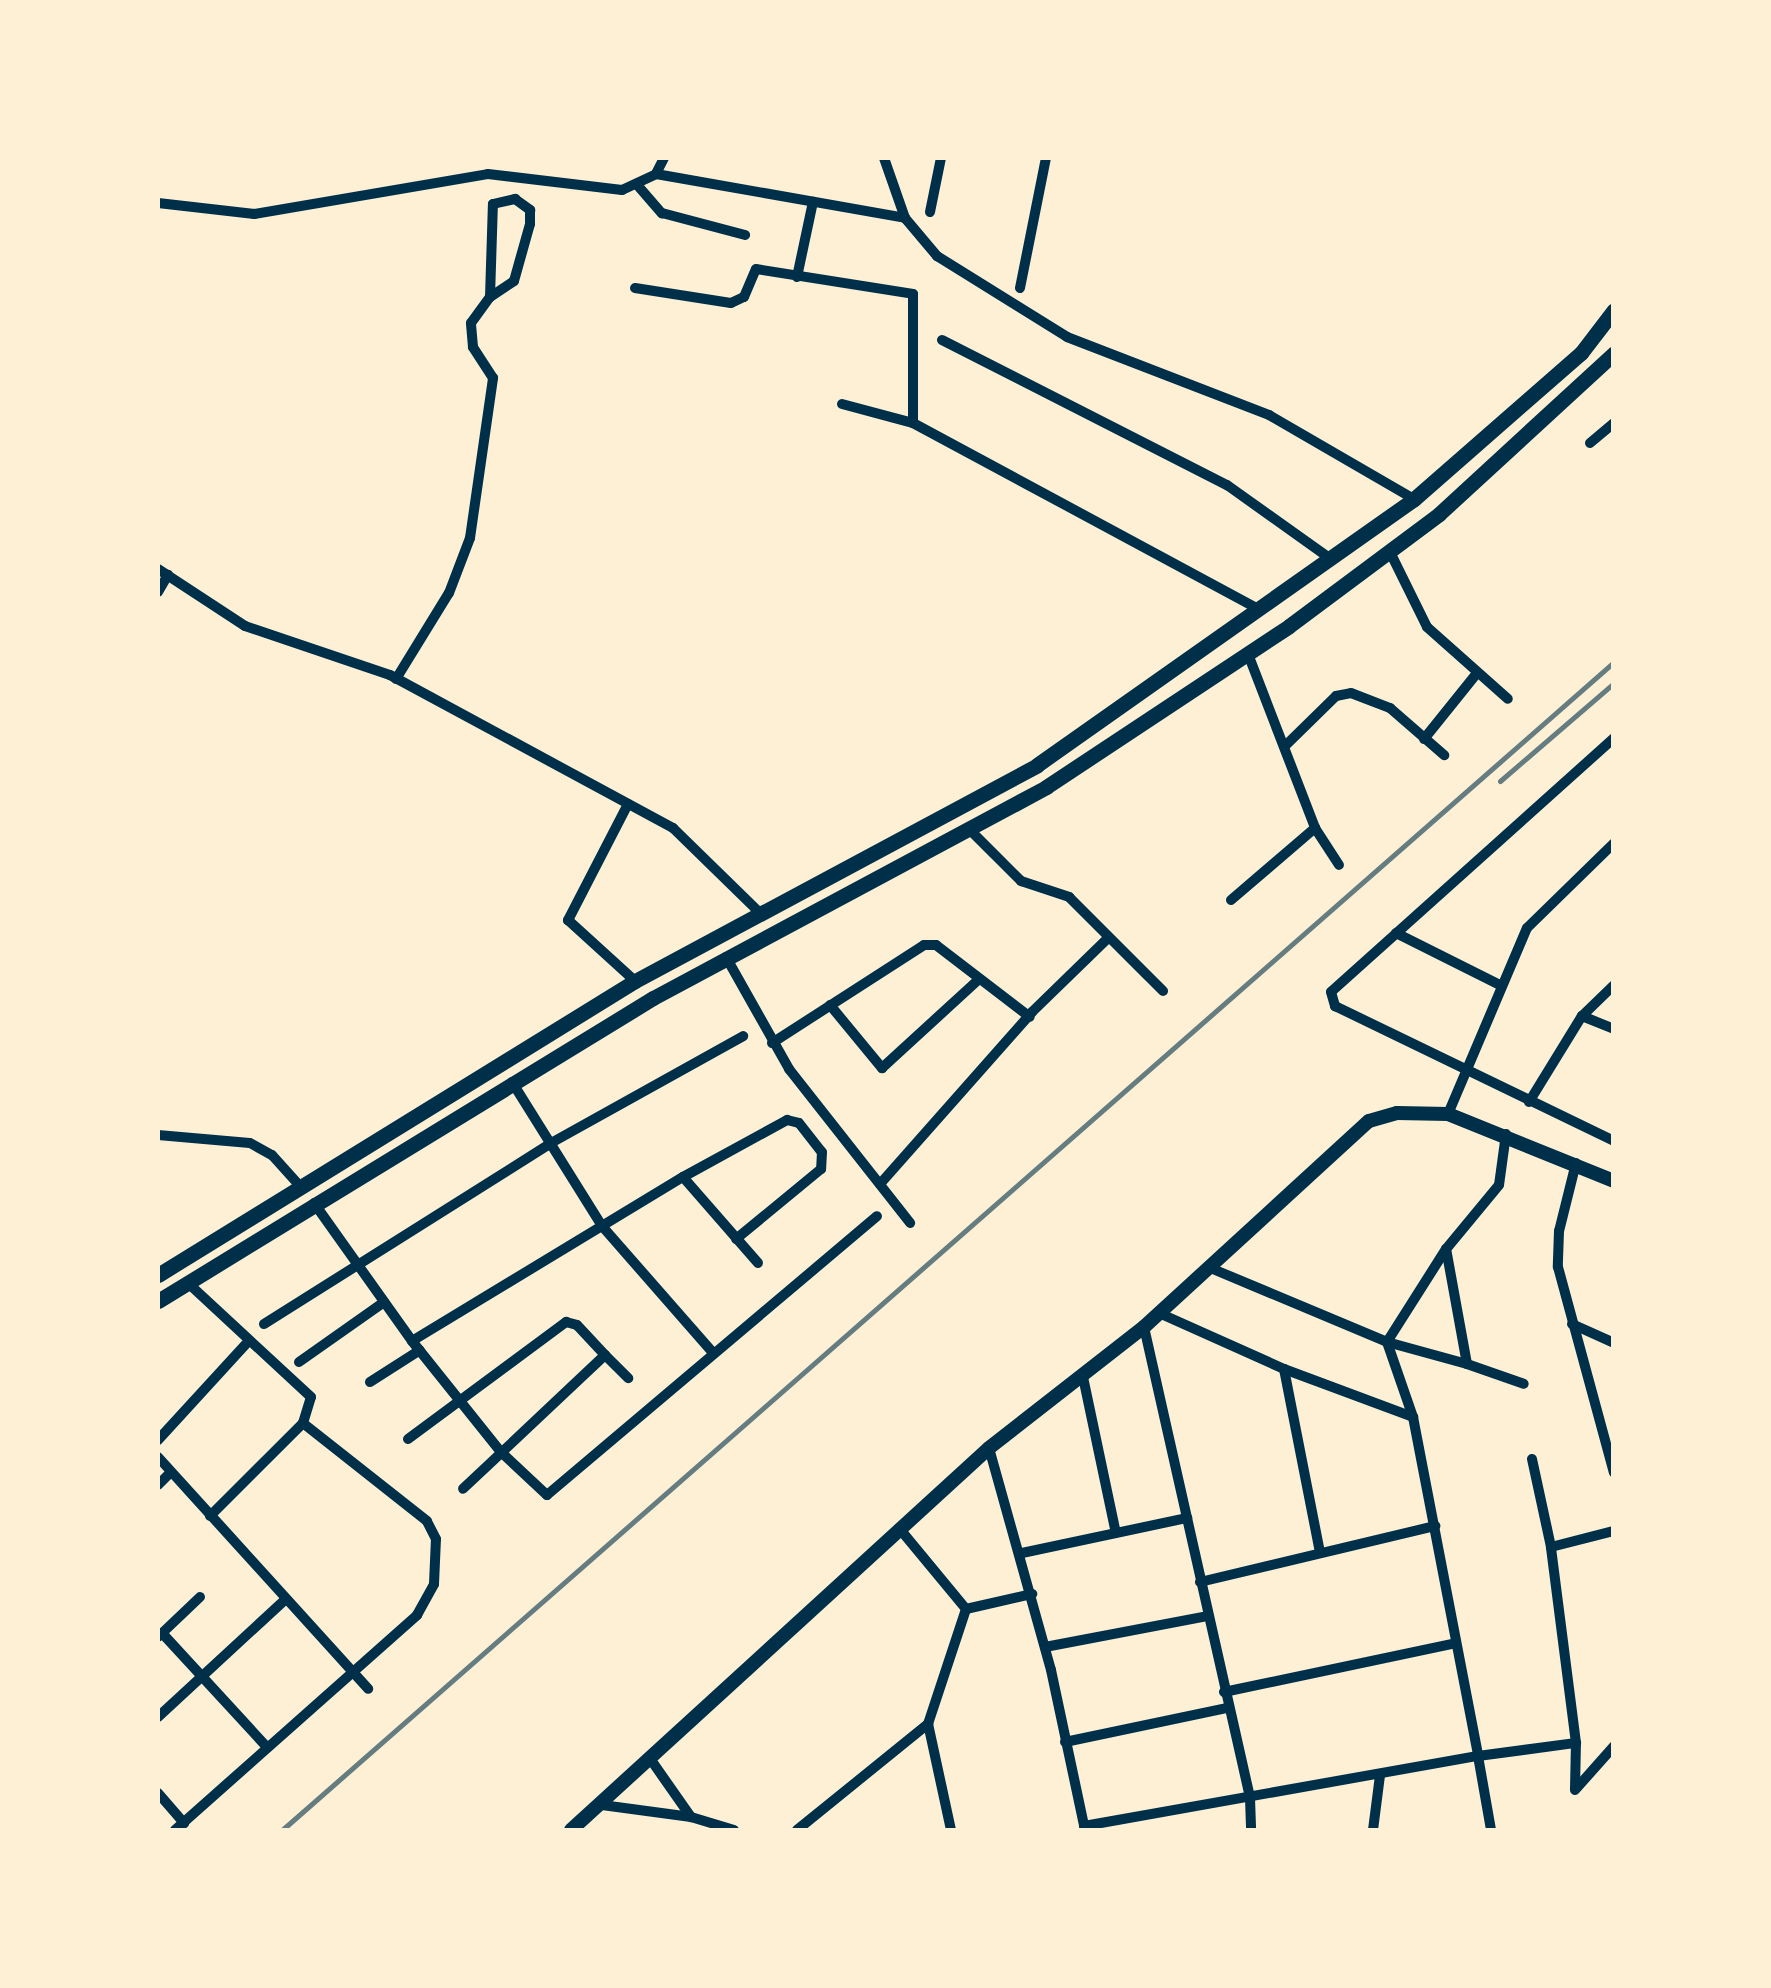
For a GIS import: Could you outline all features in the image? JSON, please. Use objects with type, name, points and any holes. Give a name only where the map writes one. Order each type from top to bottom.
[{"type":"main road","points":[[158,1275],[298,1184],[635,982],[1038,765],[1263,611],[1414,499],[1580,353],[1614,310]]},
{"type":"main road","points":[[158,1301],[313,1201],[726,958],[1046,787],[1248,654],[1389,550],[1479,479],[1614,352]]},
{"type":"street","points":[[640,187],[656,174],[664,158]]},
{"type":"street","points":[[884,158],[904,218],[936,256],[1067,337],[1269,416],[1414,499]]},
{"type":"street","points":[[930,212],[941,158]]},
{"type":"street","points":[[1020,288],[1046,158]]},
{"type":"street","points":[[158,203],[254,214],[488,174],[640,187],[671,218],[745,236]]},
{"type":"street","points":[[656,174],[904,218]]},
{"type":"street","points":[[396,679],[449,593],[470,538],[493,378],[469,336],[490,297],[514,281],[530,224],[530,210],[515,199],[501,198],[490,213],[490,297]]},
{"type":"street","points":[[797,277],[813,202]]},
{"type":"street","points":[[635,288],[731,303],[744,297],[756,269],[912,294],[914,423]]},
{"type":"street","points":[[942,340],[1227,485],[1333,561]]},
{"type":"street","points":[[842,404],[914,423],[1263,611]]},
{"type":"street","points":[[1590,443],[1614,423]]},
{"type":"street","points":[[1389,550],[1426,627],[1508,698]]},
{"type":"street","points":[[158,592],[163,572],[245,626],[396,679],[673,828],[760,913]]},
{"type":"street","points":[[1248,654],[1286,745],[1314,828],[1339,864]]},
{"type":"street","points":[[1424,740],[1477,673]]},
{"type":"street","points":[[1286,745],[1336,696],[1351,692],[1390,708],[1444,755]]},
{"type":"street","points":[[1614,738],[1336,986],[1332,1000],[1464,1072],[1614,1141]]},
{"type":"street","points":[[628,804],[568,920],[635,982]]},
{"type":"street","points":[[969,828],[1021,881],[1062,892],[1163,990]]},
{"type":"street","points":[[1231,900],[1314,828]]},
{"type":"street","points":[[1448,1114],[1498,984],[1527,928],[1614,843]]},
{"type":"street","points":[[1396,933],[1498,984]]},
{"type":"street","points":[[880,1184],[1030,1017],[1109,937]]},
{"type":"street","points":[[772,1043],[924,945],[936,945],[977,982],[1030,1017]]},
{"type":"street","points":[[726,958],[772,1043],[910,1222]]},
{"type":"street","points":[[830,1005],[882,1068],[977,982]]},
{"type":"street","points":[[1528,1102],[1582,1016],[1614,985]]},
{"type":"street","points":[[1582,1016],[1614,1029]]},
{"type":"street","points":[[264,1324],[551,1143],[743,1036]]},
{"type":"street","points":[[512,1082],[602,1226],[714,1353]]},
{"type":"street","points":[[571,1830],[988,1448],[1144,1327],[1369,1122],[1397,1113],[1448,1114],[1576,1162],[1614,1181]]},
{"type":"street","points":[[370,1382],[416,1345],[602,1226],[787,1120],[799,1122],[822,1152],[821,1169],[736,1238]]},
{"type":"street","points":[[1387,1342],[1446,1249],[1499,1185],[1506,1134]]},
{"type":"street","points":[[158,1135],[250,1143],[272,1155],[298,1184]]},
{"type":"street","points":[[1576,1162],[1558,1250],[1572,1324],[1614,1473]]},
{"type":"street","points":[[683,1177],[758,1264]]},
{"type":"street","points":[[313,1201],[416,1345],[501,1452],[539,1493],[553,1494],[877,1216]]},
{"type":"street","points":[[1446,1249],[1467,1364]]},
{"type":"street","points":[[1208,1268],[1387,1342],[1524,1384]]},
{"type":"street","points":[[187,1282],[246,1344],[311,1397],[304,1423],[210,1516]]},
{"type":"street","points":[[298,1362],[384,1302]]},
{"type":"street","points":[[1160,1312],[1284,1369],[1413,1417]]},
{"type":"street","points":[[408,1439],[566,1322],[628,1378]]},
{"type":"street","points":[[1572,1324],[1614,1342]]},
{"type":"street","points":[[1144,1327],[1250,1798],[1251,1830]]},
{"type":"street","points":[[1387,1342],[1413,1417],[1491,1830]]},
{"type":"street","points":[[158,1440],[246,1344]]},
{"type":"street","points":[[463,1489],[605,1355]]},
{"type":"street","points":[[1284,1369],[1320,1553]]},
{"type":"street","points":[[1083,1377],[1116,1533]]},
{"type":"street","points":[[158,1793],[180,1826],[429,1598],[436,1539],[427,1522],[304,1423]]},
{"type":"street","points":[[1601,1426],[1614,1432]]},
{"type":"street","points":[[988,1448],[1022,1553],[1046,1647],[1085,1828],[1478,1756],[1576,1742]]},
{"type":"street","points":[[158,1458],[368,1688]]},
{"type":"street","points":[[1532,1459],[1551,1547],[1576,1742],[1575,1790],[1614,1746]]},
{"type":"street","points":[[158,1485],[171,1472]]},
{"type":"street","points":[[1022,1553],[1187,1518]]},
{"type":"street","points":[[1200,1582],[1435,1526]]},
{"type":"street","points":[[899,1528],[966,1609]]},
{"type":"street","points":[[1551,1547],[1614,1531]]},
{"type":"street","points":[[966,1609],[1032,1594]]},
{"type":"street","points":[[200,1596],[160,1635],[267,1748]]},
{"type":"street","points":[[158,1717],[286,1599]]},
{"type":"street","points":[[951,1830],[928,1724],[966,1609]]},
{"type":"street","points":[[1046,1647],[1208,1616]]},
{"type":"street","points":[[1224,1692],[1456,1643]]},
{"type":"street","points":[[1065,1742],[1228,1708]]},
{"type":"street","points":[[797,1830],[928,1724]]},
{"type":"street","points":[[650,1760],[690,1817]]},
{"type":"street","points":[[1373,1830],[1380,1775]]},
{"type":"street","points":[[602,1805],[690,1817],[734,1830]]},
{"type":"railway","points":[[282,1830],[1614,662]]},
{"type":"railway","points":[[1500,781],[1614,683]]}]
